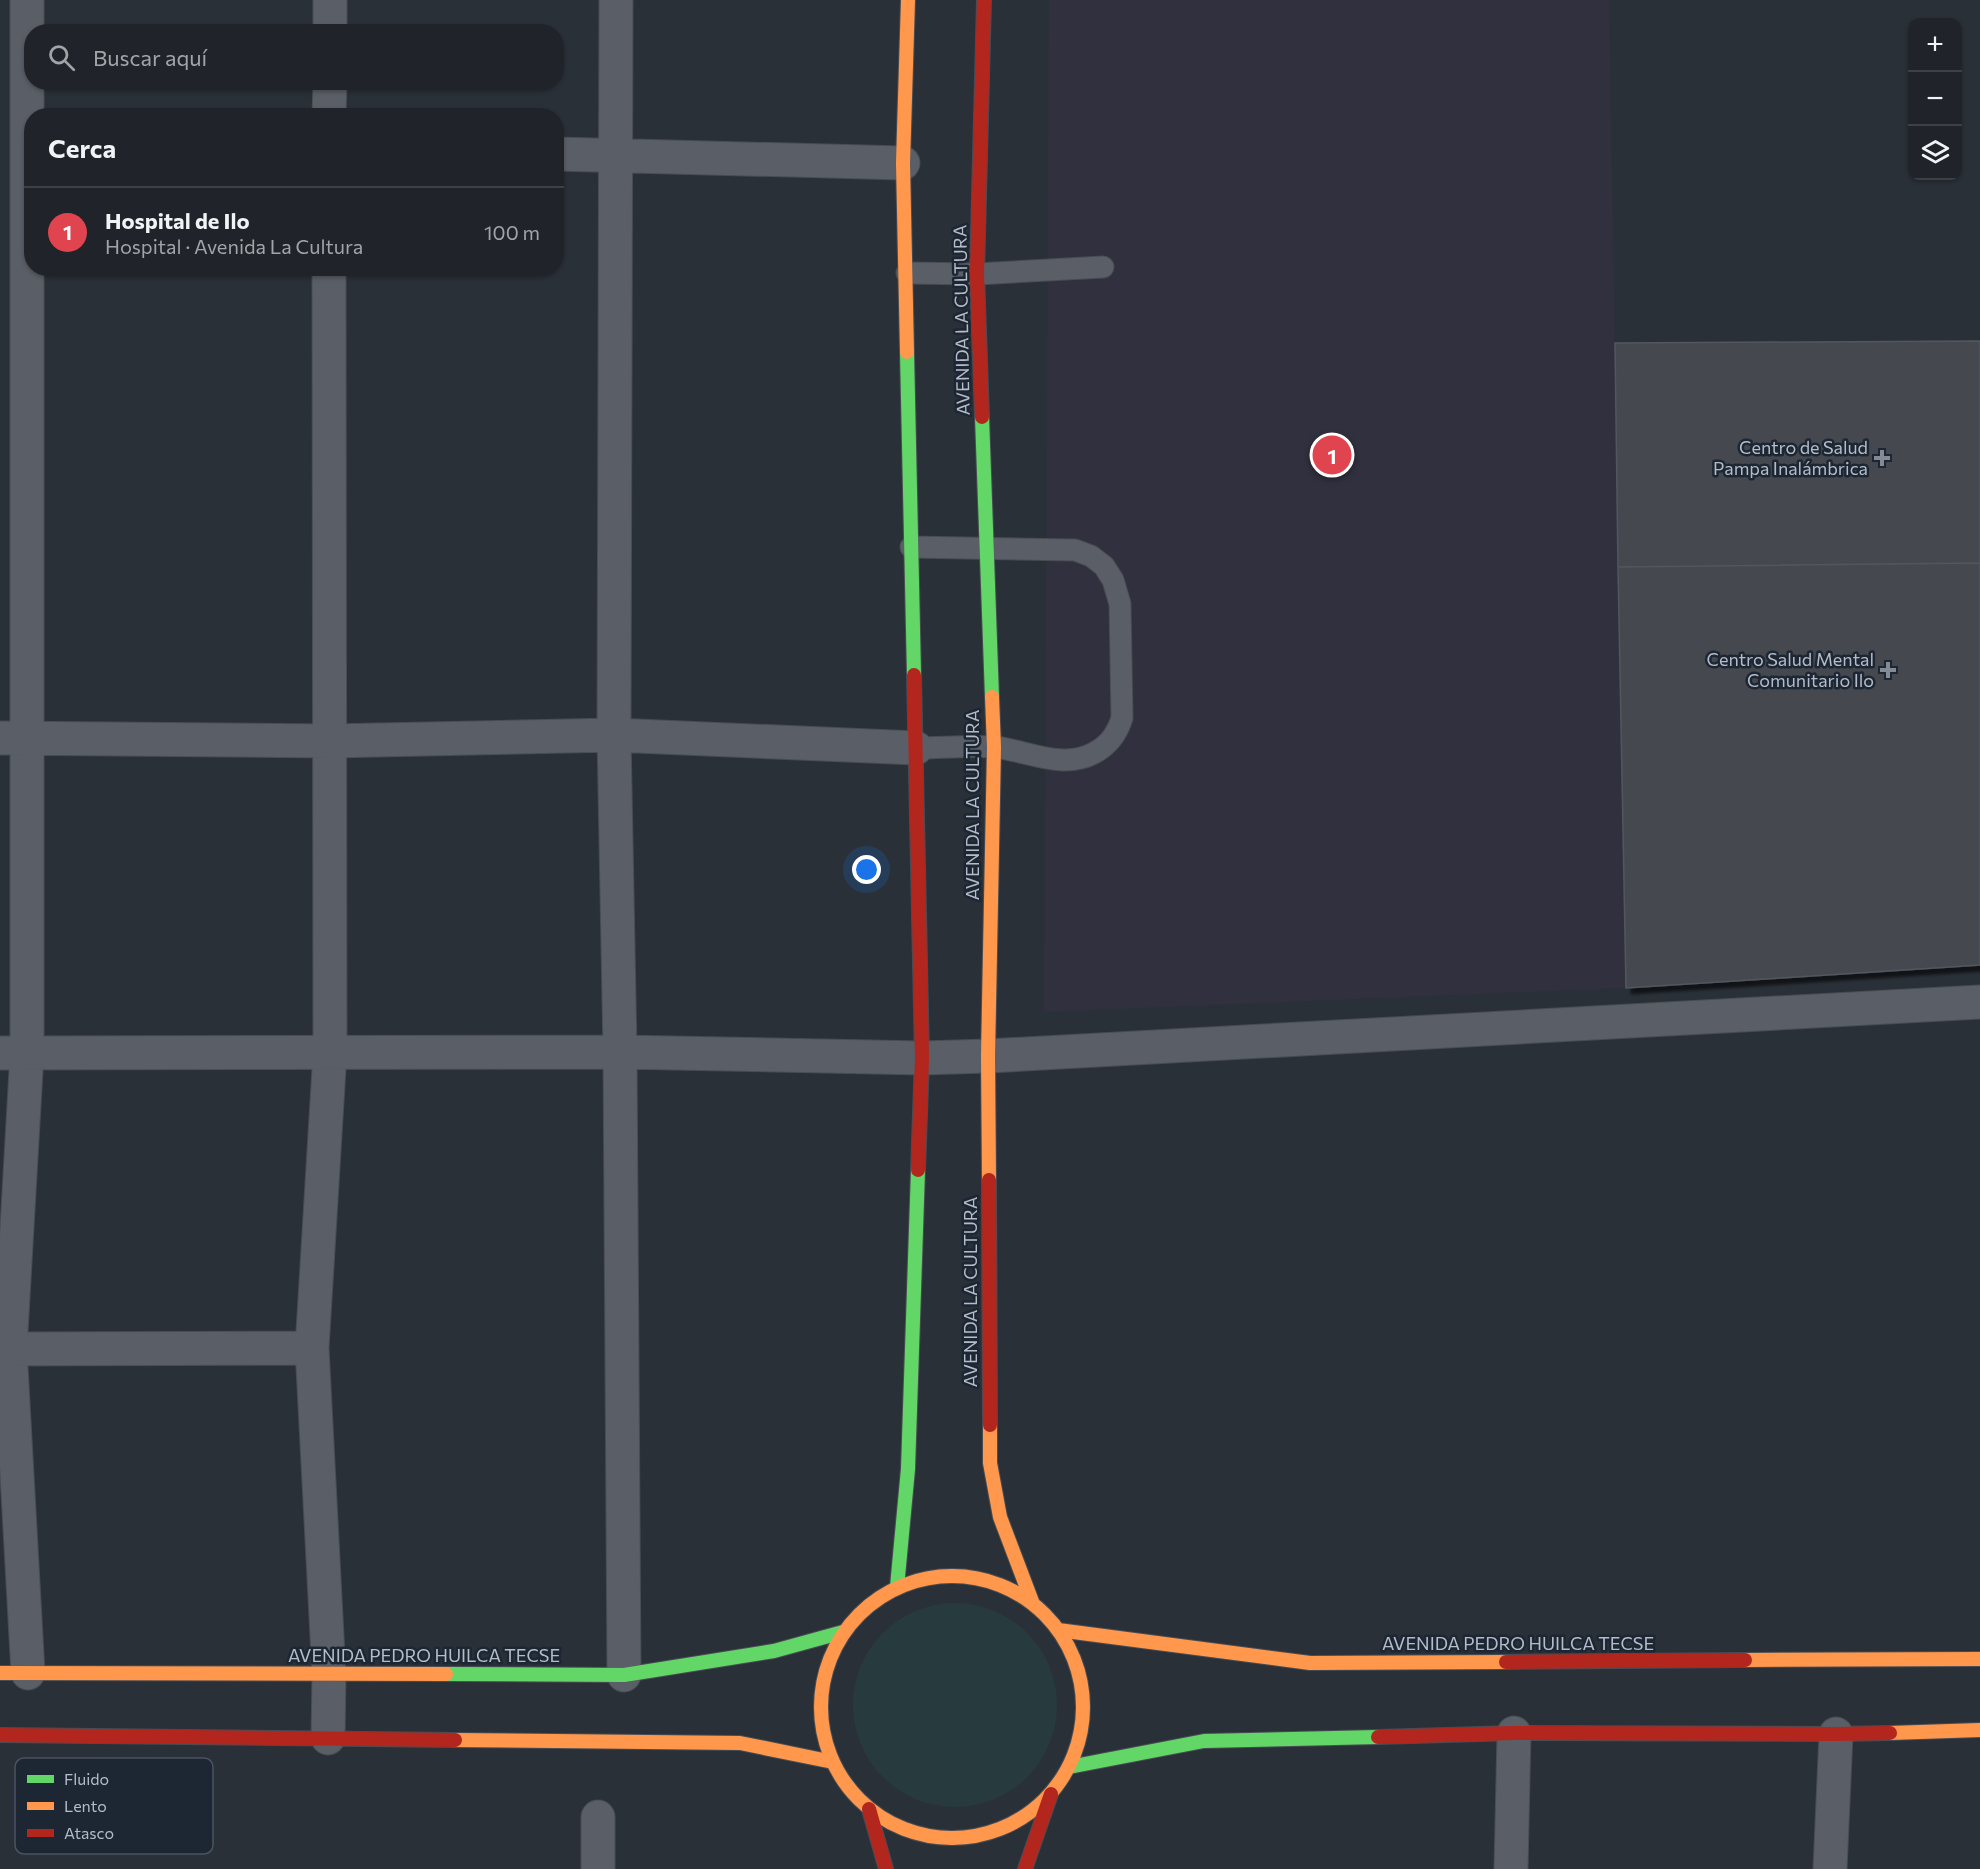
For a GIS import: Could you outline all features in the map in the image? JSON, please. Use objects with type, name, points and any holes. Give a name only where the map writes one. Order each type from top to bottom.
[{"type":"main road","points":[[897,1587],[908,1469],[922,1058],[903,163],[908,0]]},
{"type":"main road","name":"AVENIDA LA CULTURA","points":[[984,0],[977,274],[994,747],[988,1056],[990,1463],[1000,1516],[1033,1604]]},
{"type":"main road","points":[[1025,1869],[1052,1794],[1069,1767],[1080,1733],[1082,1697],[1075,1662],[1058,1630],[1033,1604],[1002,1586],[968,1576],[932,1577],[897,1587],[867,1606],[843,1632],[828,1662],[821,1695],[822,1729],[833,1762],[849,1787],[869,1809],[897,1826],[927,1835],[960,1838],[991,1832],[1012,1824],[1052,1794]]},
{"type":"main road","name":"AVENIDA PEDRO HUILCA TECSE","points":[[1058,1630],[1310,1663],[1980,1659]]},
{"type":"main road","name":"AVENIDA PEDRO HUILCA TECSE","points":[[14,1673],[624,1675],[774,1651],[843,1632]]},
{"type":"main road","points":[[1069,1767],[1204,1741],[1514,1733],[1836,1734],[1980,1731]]},
{"type":"main road","points":[[0,1735],[740,1743],[833,1762]]},
{"type":"main road","points":[[869,1809],[886,1869]]},
{"type":"street","points":[[26,24],[27,0]]},
{"type":"street","points":[[330,0],[330,24]]},
{"type":"street","points":[[616,0],[614,735],[620,1052],[624,1675]]},
{"type":"street","points":[[14,1673],[5,1349],[14,1053],[19,145],[24,54]]},
{"type":"street","points":[[329,108],[330,90]]},
{"type":"street","points":[[564,154],[903,163]]},
{"type":"street","points":[[328,1738],[329,1674],[312,1348],[330,1052],[329,276]]},
{"type":"street","points":[[14,738],[330,741],[614,735],[916,748]]},
{"type":"street","points":[[14,1053],[620,1052],[922,1058],[1980,1002]]},
{"type":"street","points":[[5,1349],[312,1348]]},
{"type":"street","points":[[1511,1869],[1514,1733]]},
{"type":"street","points":[[1830,1869],[1836,1734]]},
{"type":"street","points":[[598,1817],[598,1869]]},
{"type":"lane","points":[[907,273],[977,274],[1103,267]]},
{"type":"lane","points":[[911,547],[1075,550],[1091,556],[1104,566],[1113,580],[1120,604],[1122,718],[1111,741],[1100,750],[1075,761],[994,747],[916,748]]},
{"type":"shaded area","points":[[1049,0],[1609,0],[1626,988],[1044,1012]]},
{"type":"green space","points":[[945,1603],[965,1603],[994,1610],[1020,1626],[1034,1640],[1050,1666],[1057,1705],[1050,1744],[1034,1770],[1020,1784],[985,1803],[965,1807],[945,1807],[916,1800],[890,1784],[876,1770],[857,1735],[853,1715],[853,1695],[860,1666],[876,1640],[890,1626],[925,1607]]},
{"type":"building","points":[[1980,341],[1980,563],[1618,567],[1615,343]]},
{"type":"building","points":[[1980,563],[1980,965],[1626,988],[1618,567]]},
{"type":"traffic: fast","points":[[907,352],[914,675]]},
{"type":"traffic: fast","points":[[982,417],[992,697]]},
{"type":"traffic: fast","points":[[897,1587],[908,1469],[918,1170]]},
{"type":"traffic: fast","points":[[446,1674],[624,1675],[774,1651],[843,1632]]},
{"type":"traffic: fast","points":[[1069,1767],[1204,1741],[1378,1737]]},
{"type":"traffic: slow","points":[[907,352],[903,163],[908,0]]},
{"type":"traffic: slow","points":[[989,1180],[988,1056],[994,747],[992,697]]},
{"type":"traffic: slow","points":[[990,1425],[990,1463],[1000,1517],[1033,1604]]},
{"type":"traffic: slow","points":[[952,1576],[977,1579],[1002,1586],[1025,1598],[1053,1624],[1073,1657],[1080,1682],[1083,1707],[1080,1732],[1073,1757],[1061,1780],[1035,1808],[1002,1828],[977,1835],[952,1838],[927,1835],[902,1828],[879,1816],[851,1790],[831,1757],[824,1732],[821,1707],[824,1682],[831,1657],[843,1634],[869,1606],[902,1586],[927,1579],[952,1576]]},
{"type":"traffic: slow","points":[[1058,1630],[1310,1663],[1506,1662]]},
{"type":"traffic: slow","points":[[1745,1660],[1980,1659]]},
{"type":"traffic: slow","points":[[0,1673],[446,1674]]},
{"type":"traffic: slow","points":[[1890,1733],[1980,1730]]},
{"type":"traffic: slow","points":[[455,1740],[740,1743],[833,1762]]},
{"type":"traffic: jam","points":[[982,417],[977,274],[984,0]]},
{"type":"traffic: jam","points":[[914,675],[922,1058],[918,1170]]},
{"type":"traffic: jam","points":[[989,1180],[990,1425]]},
{"type":"traffic: jam","points":[[1506,1662],[1745,1660]]},
{"type":"traffic: jam","points":[[1378,1737],[1514,1733],[1890,1733]]},
{"type":"traffic: jam","points":[[0,1735],[455,1740]]},
{"type":"traffic: jam","points":[[1025,1869],[1051,1794]]},
{"type":"traffic: jam","points":[[869,1809],[886,1869]]},
{"type":"place","name":"Hospital de Ilo","points":[[1332,455]]},
{"type":"place","name":"Centro de Salud Pampa Inalámbrica","points":[[1882,458]]},
{"type":"place","name":"Centro Salud Mental Comunitario Ilo","points":[[1888,670]]}]
